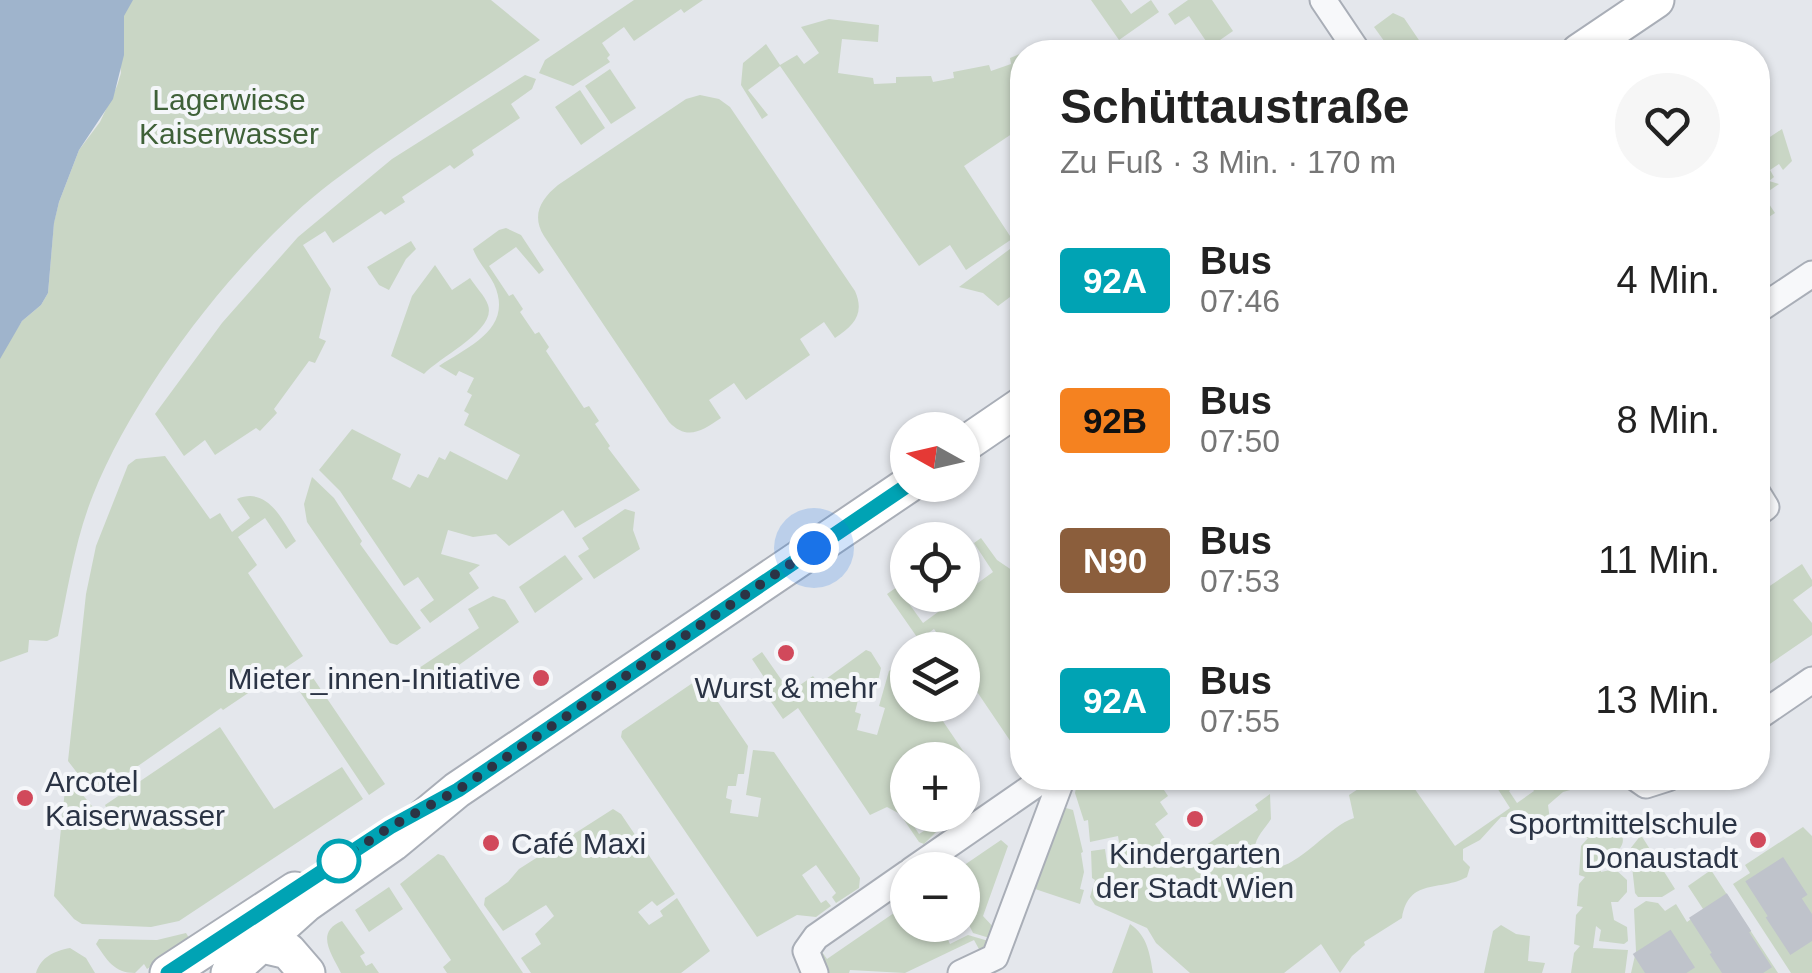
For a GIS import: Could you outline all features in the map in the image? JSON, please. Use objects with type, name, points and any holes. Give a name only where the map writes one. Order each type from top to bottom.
[{"type":"street","points":[[1323,0],[1350,40]]},
{"type":"street","points":[[1598,40],[1656,0]]},
{"type":"street","points":[[1770,302],[1812,274]]},
{"type":"street","points":[[980,434],[1010,414]]},
{"type":"street","points":[[223,963],[252,968],[283,947],[390,827],[458,790],[890,497]]},
{"type":"street","points":[[1770,709],[1812,680]]},
{"type":"street","points":[[939,852],[1028,790]]},
{"type":"street","points":[[960,973],[995,957],[1058,790]]},
{"type":"street","points":[[815,973],[806,951],[816,937],[890,886]]},
{"type":"street","points":[[168,973],[283,947]]},
{"type":"green space","name":"Lagerwiese Kaiserwasser","points":[[114,0],[491,0],[540,40],[332,182],[297,211],[227,283],[163,368],[112,454],[81,529],[58,636],[47,641],[29,640],[28,652],[0,662],[0,355],[22,321],[41,305],[48,293],[59,202],[79,150],[100,122],[117,86],[121,73]]},
{"type":"green space","points":[[634,0],[703,0],[684,13],[681,9],[634,41],[624,27],[602,43],[610,62],[573,86],[539,73],[545,60]]},
{"type":"green space","points":[[1091,0],[1121,0],[1131,14],[1151,0],[1159,12],[1119,40]]},
{"type":"green space","points":[[1188,0],[1212,0],[1233,31],[1220,40],[1205,40],[1189,16],[1175,25],[1168,14]]},
{"type":"green space","points":[[1393,13],[1404,18],[1419,40],[1383,40],[1374,27]]},
{"type":"green space","points":[[829,19],[879,25],[878,42],[842,39],[838,73],[873,78],[874,84],[896,83],[896,77],[931,76],[933,82],[954,78],[953,72],[989,65],[991,71],[1010,64],[1010,135],[964,166],[1010,240],[966,270],[950,245],[919,266],[780,66],[748,90],[768,115],[762,119],[741,85],[743,63],[766,44],[780,65],[797,55],[804,64],[819,53],[801,27]]},
{"type":"green space","points":[[610,69],[636,108],[611,124],[585,86]]},
{"type":"green space","points":[[525,75],[536,79],[532,89],[511,104],[520,118],[472,150],[474,155],[454,169],[450,165],[402,197],[405,202],[385,215],[381,211],[333,243],[325,231],[303,245],[331,289],[319,338],[326,341],[315,363],[309,361],[274,409],[277,413],[260,431],[256,428],[215,455],[205,440],[184,456],[155,414],[222,323],[298,237],[392,159]]},
{"type":"green space","points":[[580,90],[605,128],[581,145],[555,107]]},
{"type":"green space","points":[[700,95],[719,99],[730,107],[855,291],[859,306],[852,323],[835,338],[824,322],[800,339],[810,355],[746,400],[734,383],[709,400],[721,418],[688,433],[669,422],[544,236],[538,214],[558,185],[686,99]]},
{"type":"green space","points":[[1782,129],[1792,161],[1783,170],[1779,164],[1770,170],[1770,137]]},
{"type":"green space","points":[[506,228],[521,235],[544,270],[539,274],[516,247],[489,266],[509,296],[513,294],[535,334],[539,332],[549,347],[546,351],[584,408],[589,406],[608,448],[640,490],[575,528],[563,510],[509,546],[496,534],[473,537],[448,530],[441,554],[480,565],[469,573],[479,588],[430,623],[420,610],[434,600],[418,577],[404,586],[340,491],[319,470],[352,429],[401,454],[392,479],[410,488],[418,474],[428,478],[439,457],[445,460],[450,451],[507,480],[520,455],[464,425],[469,414],[464,411],[472,395],[467,392],[474,378],[459,371],[456,376],[439,366],[475,343],[494,324],[499,299],[473,249]]},
{"type":"green space","points":[[411,241],[416,249],[389,290],[379,285],[367,267]]},
{"type":"green space","points":[[1010,249],[1010,297],[998,306],[983,293],[959,287]]},
{"type":"green space","points":[[435,265],[452,290],[470,278],[487,302],[488,314],[476,333],[424,374],[391,356],[412,296]]},
{"type":"green space","points":[[165,456],[210,519],[220,513],[232,532],[250,518],[237,499],[257,497],[279,515],[296,541],[286,549],[265,518],[238,537],[257,565],[248,573],[303,656],[95,796],[68,761],[86,594],[96,546],[128,465],[136,459]]},
{"type":"green space","points":[[312,477],[334,498],[362,541],[360,544],[421,628],[397,645],[390,643],[307,522],[304,504]]},
{"type":"green space","points":[[625,509],[635,512],[633,530],[640,549],[594,579],[578,556],[589,549],[582,538]]},
{"type":"green space","points":[[981,538],[997,560],[1010,569],[1010,741],[980,696],[980,632],[913,632],[900,612],[915,612],[923,623],[938,612],[980,612],[980,581],[993,572],[980,552]]},
{"type":"green space","points":[[565,555],[583,579],[535,613],[519,587]]},
{"type":"green space","points":[[1802,564],[1812,580],[1812,586],[1793,600],[1812,623],[1812,635],[1770,664],[1770,586]]},
{"type":"green space","points":[[493,596],[505,600],[519,622],[424,690],[413,672],[479,628],[468,609]]},
{"type":"green space","points":[[866,650],[871,652],[881,668],[876,690],[868,689],[865,701],[858,700],[855,712],[861,714],[857,730],[877,735],[885,708],[879,706],[890,670],[890,722],[944,722],[957,742],[890,742],[890,809],[870,815],[798,708],[783,719],[767,696],[773,691],[752,659],[762,652],[790,692],[813,676],[819,684]]},
{"type":"green space","points":[[307,669],[385,784],[369,795],[292,680]]},
{"type":"green space","points":[[697,680],[703,680],[748,746],[744,774],[738,774],[736,786],[728,786],[730,813],[758,817],[761,798],[746,795],[753,750],[774,752],[860,878],[859,888],[836,903],[832,897],[836,893],[816,865],[802,875],[821,903],[826,900],[831,906],[816,917],[797,915],[757,937],[621,737],[622,731]]},
{"type":"green space","points":[[220,727],[274,809],[342,767],[363,799],[179,921],[151,927],[82,924],[74,919],[54,896],[66,780],[97,812],[109,814],[105,805]]},
{"type":"green space","points":[[1164,790],[1168,796],[1160,802],[1168,814],[1155,824],[1181,862],[1258,810],[1255,805],[1270,794],[1271,819],[1257,839],[1255,850],[1270,867],[1293,861],[1354,818],[1349,795],[1357,790],[1415,790],[1455,846],[1510,808],[1498,790],[1510,790],[1517,803],[1533,790],[1570,790],[1548,805],[1550,820],[1539,818],[1538,825],[1501,817],[1480,840],[1463,849],[1463,860],[1470,867],[1467,877],[1411,896],[1402,918],[1364,942],[1340,973],[1321,944],[1284,973],[1190,973],[1156,943],[1147,928],[1095,905],[1090,897],[1095,880],[1091,851],[1105,849],[1107,863],[1122,860],[1118,836],[1090,842],[1088,820],[1084,821],[1075,793]]},
{"type":"green space","points":[[1066,808],[1073,810],[1083,852],[1080,889],[1084,890],[1080,904],[1035,889],[1061,812]]},
{"type":"green space","points":[[613,809],[621,814],[675,894],[657,906],[652,901],[638,912],[649,925],[663,916],[660,911],[677,898],[710,951],[681,973],[531,973],[521,958],[541,944],[535,934],[554,916],[546,905],[503,931],[484,905],[485,898],[519,869]]},
{"type":"green space","points":[[1566,817],[1576,817],[1592,831],[1618,829],[1623,839],[1613,854],[1602,856],[1601,872],[1615,869],[1627,880],[1627,892],[1618,902],[1611,902],[1614,920],[1627,927],[1628,941],[1599,941],[1601,930],[1596,926],[1593,948],[1628,950],[1625,973],[1571,973],[1574,953],[1580,946],[1574,944],[1576,915],[1583,907],[1577,906],[1579,884],[1585,877],[1579,875],[1581,846],[1588,838],[1582,837],[1577,821]]},
{"type":"green space","points":[[1803,827],[1812,836],[1812,973],[1791,973],[1733,884],[1750,873],[1745,865]]},
{"type":"green space","points":[[912,832],[936,832],[924,844]]},
{"type":"green space","points":[[1641,835],[1675,889],[1662,897],[1638,897],[1635,893],[1630,849]]},
{"type":"green space","points":[[1001,840],[1008,846],[983,916],[996,930],[993,939],[980,935],[980,854]]},
{"type":"green space","points":[[438,854],[444,856],[523,973],[447,973],[443,967],[451,960],[400,884]]},
{"type":"green space","points":[[1711,870],[1778,973],[1745,973],[1688,886]]},
{"type":"green space","points":[[389,887],[403,909],[369,932],[355,910]]},
{"type":"green space","points":[[1646,901],[1658,903],[1665,911],[1676,904],[1687,922],[1694,917],[1731,973],[1631,973],[1636,951],[1634,909]]},
{"type":"green space","points":[[890,916],[890,942],[970,942],[905,973],[824,973],[817,945],[827,959]]},
{"type":"green space","points":[[342,921],[365,953],[360,956],[366,966],[372,963],[379,973],[341,973],[327,937]]},
{"type":"green space","points":[[1130,924],[1144,939],[1153,973],[1112,973]]},
{"type":"green space","points":[[1501,925],[1516,934],[1530,936],[1528,961],[1545,963],[1542,973],[1484,973],[1493,931]]},
{"type":"green space","points":[[186,933],[191,941],[147,969],[144,964],[135,973],[116,968],[96,944],[99,939],[157,940]]},
{"type":"green space","points":[[980,938],[992,942],[986,952],[980,951],[975,942]]},
{"type":"green space","points":[[70,948],[86,958],[95,973],[36,973],[49,956]]},
{"type":"water","points":[[0,0],[133,0],[124,16],[124,55],[113,99],[79,150],[59,202],[48,293],[41,305],[22,321],[0,359]]},
{"type":"tunnel","points":[[1645,973],[1812,865]]},
{"type":"tunnel","points":[[1722,973],[1812,914]]},
{"type":"bus line","name":"92A","points":[[168,973],[390,827],[458,790],[890,497]]},
{"type":"place","name":"Wurst & mehr","points":[[786,653]]},
{"type":"place","name":"Mieter_innen-Initiative","points":[[541,678]]},
{"type":"place","name":"Arcotel Kaiserwasser","points":[[25,798]]},
{"type":"place","name":"Kindergarten der Stadt Wien","points":[[1195,819]]},
{"type":"place","name":"Sportmittelschule Donaustadt","points":[[1758,840]]},
{"type":"place","name":"Café Maxi","points":[[491,843]]},
{"type":"route","points":[[339,861],[390,827],[458,790],[814,548]]}]
